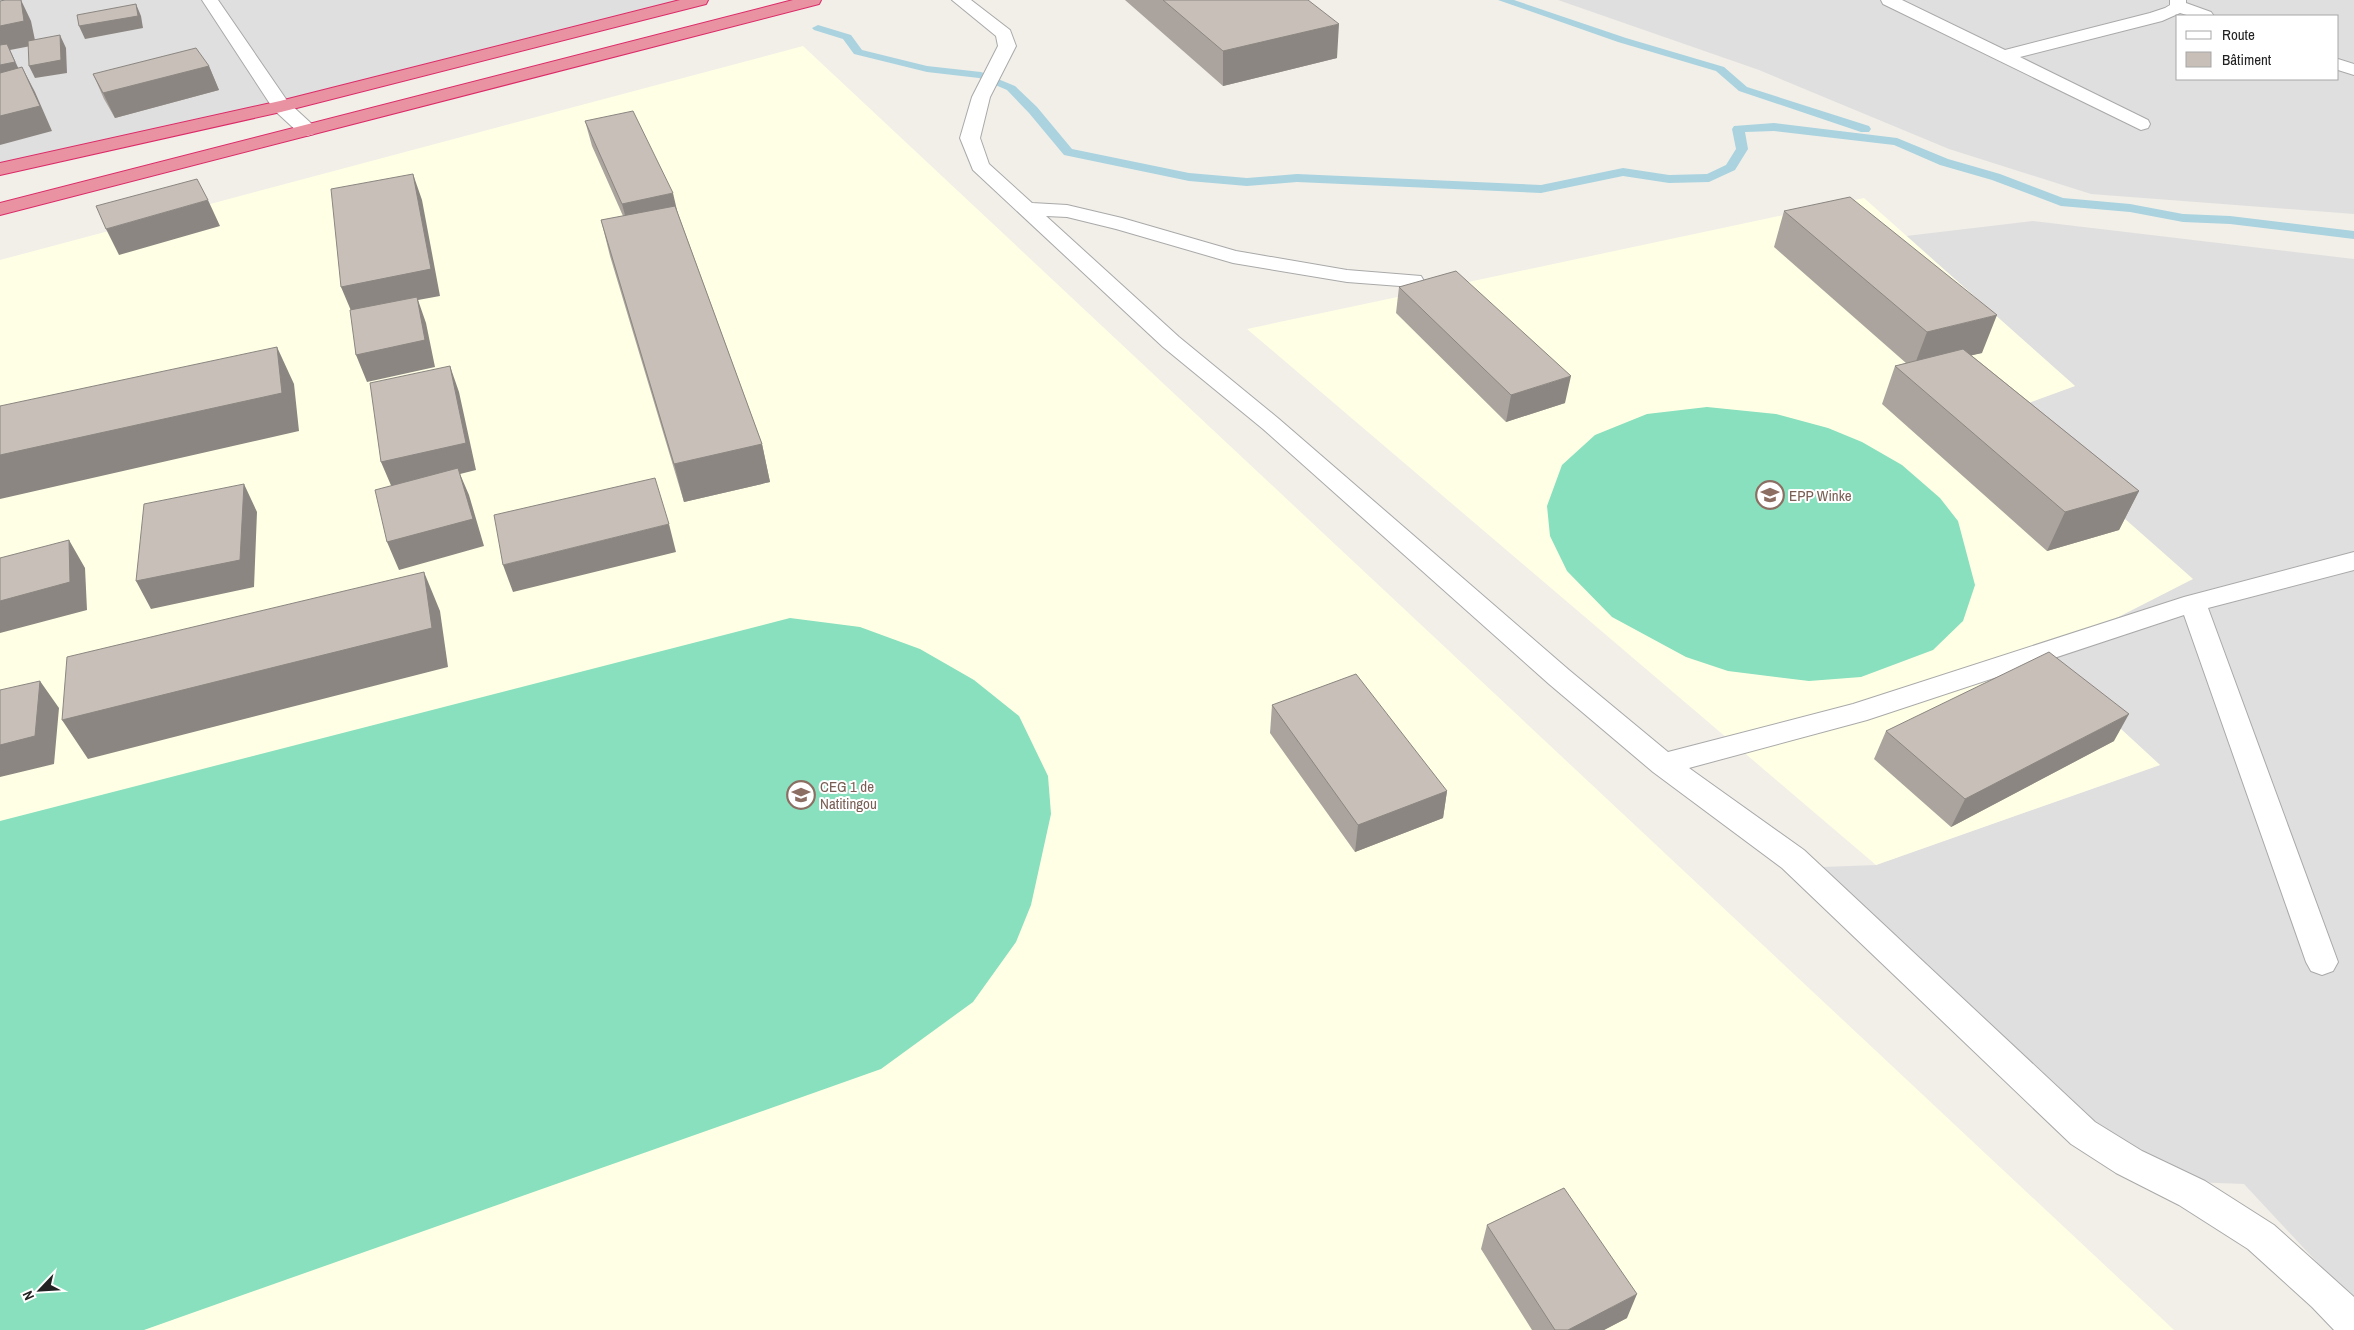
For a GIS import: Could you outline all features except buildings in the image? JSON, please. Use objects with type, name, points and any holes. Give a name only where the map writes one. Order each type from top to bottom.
[{"type":"highway","points":[[0,169],[281,106],[700,0]]},
{"type":"highway","points":[[0,208],[813,0]]},
{"type":"street","points":[[210,0],[281,106],[307,130]]},
{"type":"street","points":[[960,0],[1004,34],[1007,46],[980,97],[970,138],[980,166],[1171,342],[1271,424],[1559,677],[1663,764],[1792,859],[2083,1132],[2128,1162],[2192,1193],[2261,1237],[2325,1294],[2354,1324]]},
{"type":"street","points":[[1889,0],[2141,124]]},
{"type":"street","points":[[2004,56],[2156,17],[2171,12],[2178,3],[2203,15]]},
{"type":"street","points":[[2339,64],[2354,70]]},
{"type":"street","points":[[1026,209],[1067,212],[1122,224],[1233,257],[1347,276],[1413,280]]},
{"type":"street","points":[[1663,764],[1857,713],[2193,602],[2354,561]]},
{"type":"street","points":[[2193,602],[2322,962]]},
{"type":"shaded area","points":[[0,0],[708,0],[0,174]]},
{"type":"shaded area","points":[[1558,0],[2354,0],[2354,214],[2091,194],[1949,149],[1759,70]]},
{"type":"shaded area","name":"CEG 1 de Natitingou","points":[[803,46],[2174,1330],[0,1330],[0,260]]},
{"type":"shaded area","name":"EPP Winke","points":[[1864,198],[2075,386],[2004,412],[2193,579],[2042,656],[2160,765],[1876,865],[1247,329]]},
{"type":"shaded area","points":[[2033,221],[2354,259],[2354,1302],[2244,1184],[2166,1181],[2083,1122],[1823,867],[1876,865],[2160,765],[2041,656],[2004,411],[2075,386],[1906,236]]},
{"type":"green space","points":[[1707,407],[1776,414],[1828,428],[1862,442],[1902,465],[1940,498],[1958,521],[1975,585],[1963,621],[1933,650],[1861,677],[1809,681],[1728,671],[1686,657],[1612,617],[1567,571],[1550,536],[1547,506],[1562,465],[1595,435],[1647,414]]},
{"type":"green space","points":[[790,618],[860,627],[920,649],[974,680],[1019,716],[1048,776],[1051,814],[1031,905],[1016,942],[973,1002],[881,1069],[144,1330],[0,1330],[0,821]]},
{"type":"waterway","points":[[1503,0],[1622,40],[1720,69],[1743,89],[1865,129]]},
{"type":"waterway","points":[[818,28],[847,37],[858,52],[927,69],[981,75],[1011,88],[1033,110],[1068,152],[1189,177],[1247,182],[1297,178],[1541,189],[1623,172],[1669,179],[1709,178],[1731,167],[1742,149],[1738,129],[1774,127],[1897,142],[1944,162],[1996,177],[2061,202],[2130,208],[2183,218],[2230,220],[2354,235]]},
{"type":"place","name":"EPP Winke","points":[[1770,495]]},
{"type":"place","name":"CEG 1 de Natitingou","points":[[801,795]]}]
